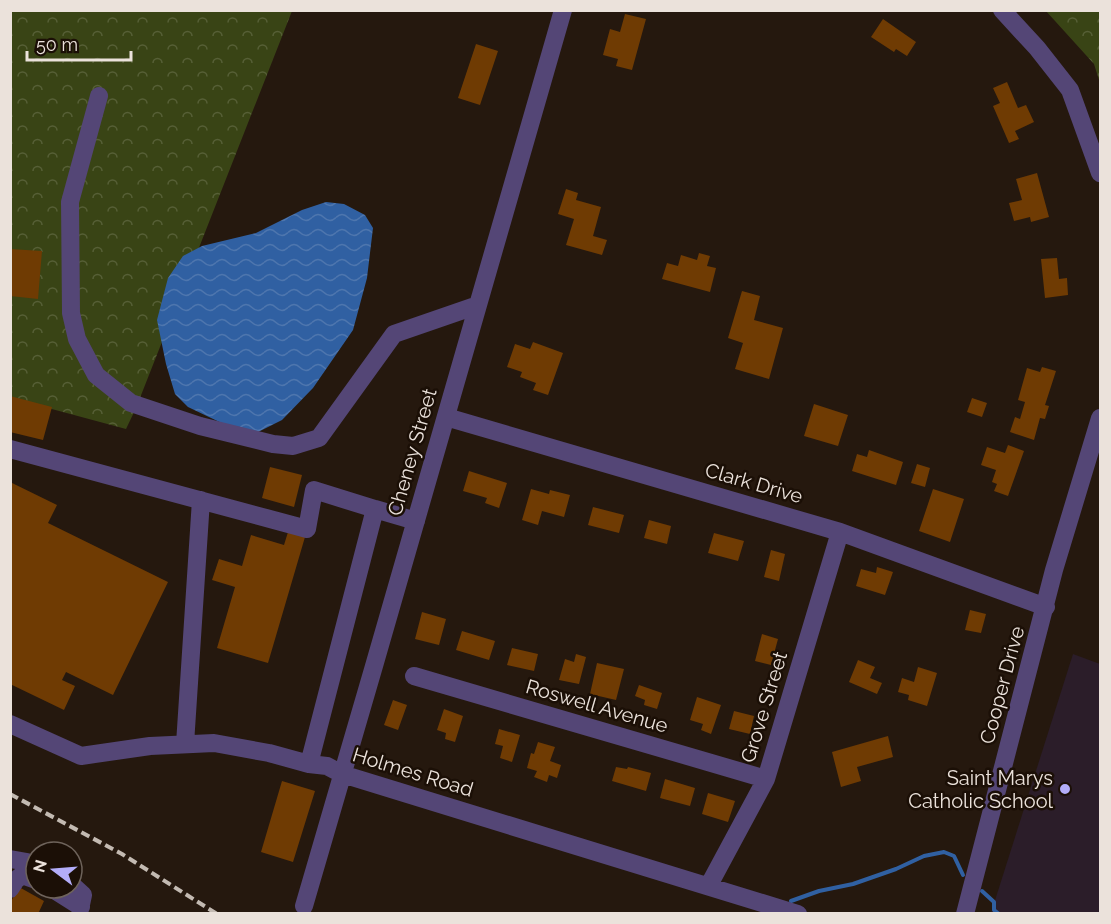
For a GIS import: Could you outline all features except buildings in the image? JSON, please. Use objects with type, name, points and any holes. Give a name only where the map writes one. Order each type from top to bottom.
[{"type":"street","name":"Cheney Street","points":[[304,906],[563,10]]},
{"type":"street","points":[[1011,15],[1070,90],[1101,173]]},
{"type":"street","points":[[99,96],[70,202],[71,313],[77,339],[96,375],[131,403],[200,426],[273,444],[293,446],[319,438],[394,334],[478,305]]},
{"type":"street","name":"Clark Drive","points":[[446,417],[840,532],[1046,607]]},
{"type":"street","name":"Cooper Drive","points":[[964,914],[1054,570],[1101,418]]},
{"type":"street","points":[[10,449],[307,529],[314,490],[416,521]]},
{"type":"street","points":[[185,744],[201,500]]},
{"type":"street","points":[[309,764],[375,508]]},
{"type":"street","name":"Grove Street","points":[[709,885],[766,779],[840,532]]},
{"type":"street","name":"Roswell Avenue","points":[[414,676],[766,779]]},
{"type":"street","name":"Holmes Road","points":[[10,724],[81,756],[150,746],[214,743],[327,766],[342,774],[798,914]]},
{"type":"street","points":[[10,890],[16,880],[24,877]]},
{"type":"street","points":[[66,900],[79,910]]},
{"type":"shaded area","name":"Saint Marys Catholic School","points":[[1073,654],[1100,664],[1100,913],[991,913]]},
{"type":"green space","points":[[10,11],[292,11],[126,429],[11,398]]},
{"type":"green space","points":[[1046,11],[1100,11],[1100,83],[1094,64]]},
{"type":"water","points":[[326,202],[344,204],[365,215],[373,228],[367,278],[353,330],[313,388],[282,420],[256,433],[230,427],[188,407],[175,394],[157,320],[168,278],[183,256],[202,246],[256,233],[302,210]]},
{"type":"waterway","points":[[791,901],[819,891],[853,884],[896,869],[924,856],[944,852],[954,856],[963,875]]},
{"type":"waterway","points":[[982,891],[994,902],[994,910],[999,914]]},
{"type":"railway","points":[[10,794],[122,854],[217,914]]},
{"type":"place","name":"Saint Marys Catholic School","points":[[1065,789]]}]
